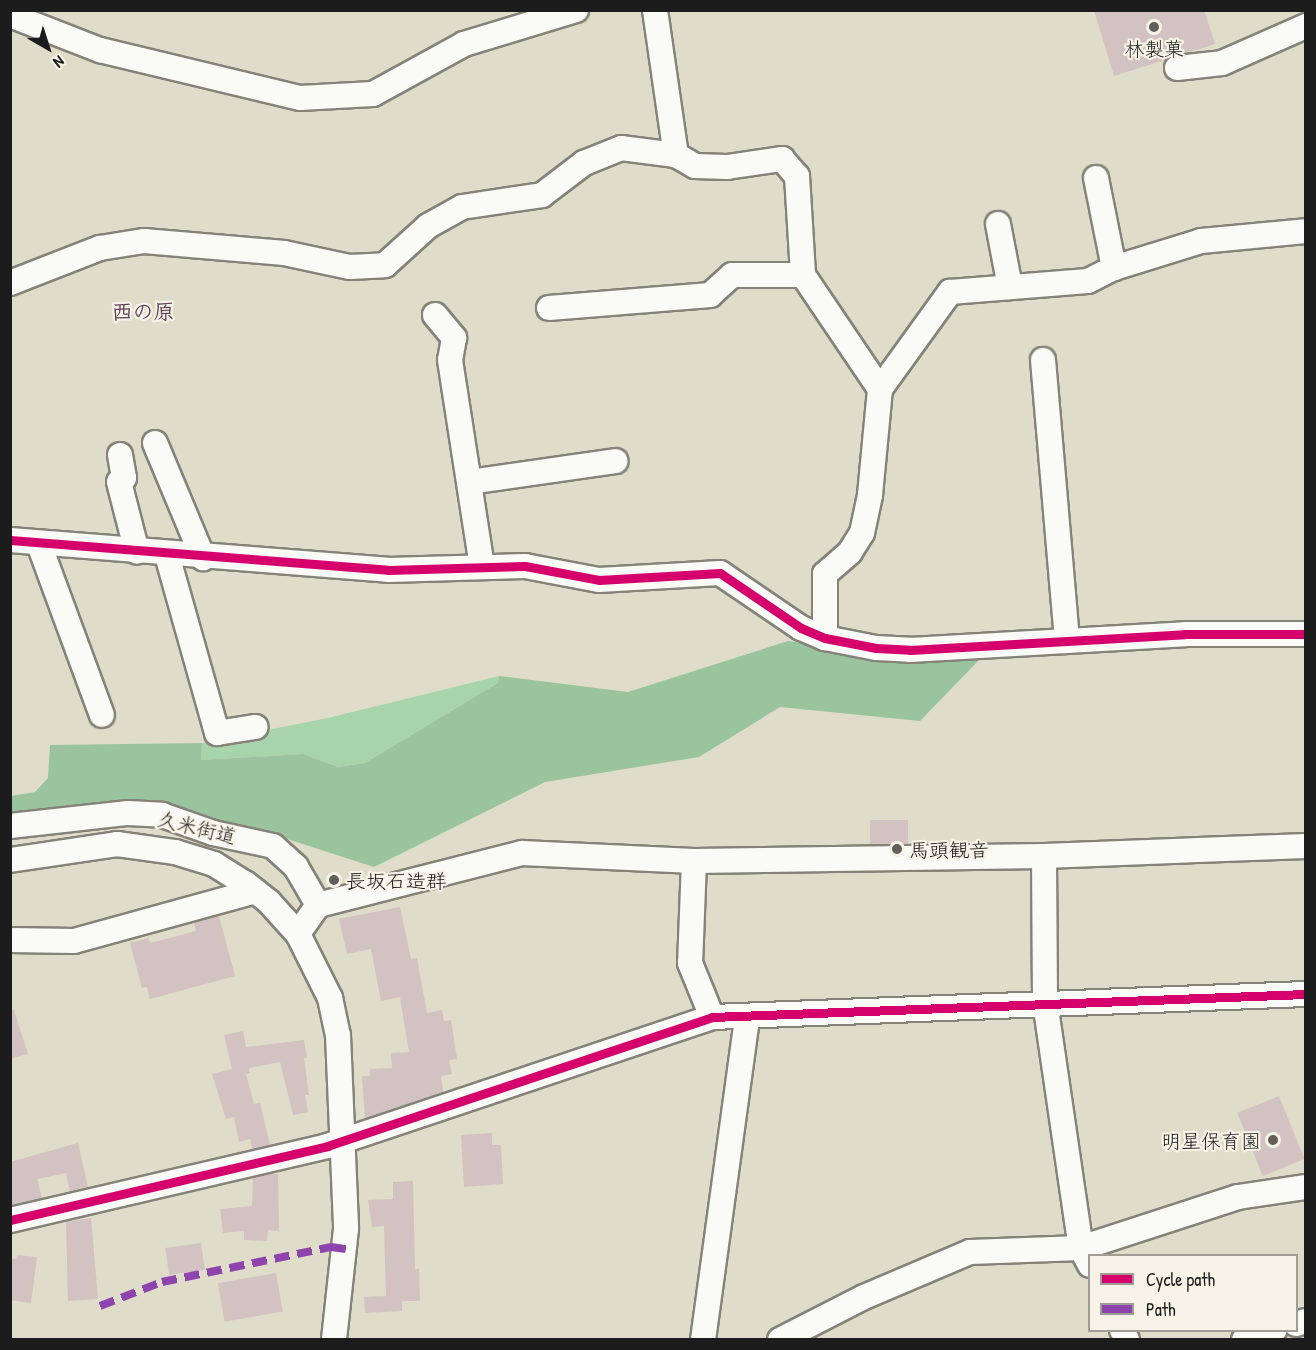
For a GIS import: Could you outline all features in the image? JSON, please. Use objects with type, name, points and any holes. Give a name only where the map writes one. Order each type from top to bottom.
[{"type":"street","points":[[10,15],[100,50],[300,98],[373,94],[464,44],[576,10]]},
{"type":"street","points":[[655,10],[676,155]]},
{"type":"street","points":[[1176,68],[1222,63],[1305,26]]},
{"type":"street","points":[[10,283],[100,248],[144,241],[284,253],[350,267],[385,265],[428,226],[462,207],[543,195],[584,163],[621,148],[676,155],[695,166],[727,167],[783,159],[797,176],[804,275],[880,389]]},
{"type":"street","points":[[1096,178],[1114,268]]},
{"type":"street","points":[[998,224],[1010,287]]},
{"type":"street","points":[[825,638],[825,574],[850,552],[862,533],[870,495],[880,389],[950,292],[1088,281],[1114,268],[1201,241],[1305,231]]},
{"type":"street","points":[[549,308],[710,295],[732,275],[804,275]]},
{"type":"street","points":[[435,315],[454,338],[450,360],[482,566]]},
{"type":"street","points":[[1043,360],[1067,641]]},
{"type":"street","points":[[155,443],[203,558]]},
{"type":"street","points":[[120,455],[124,478],[119,482],[138,552]]},
{"type":"street","points":[[470,482],[615,460]]},
{"type":"street","points":[[10,540],[203,558],[388,570],[525,566],[598,580],[720,573],[801,628],[825,638],[910,650],[1185,634],[1305,634]]},
{"type":"street","points":[[39,544],[102,715]]},
{"type":"street","points":[[167,555],[217,733],[256,727]]},
{"type":"street","name":"久米街道","points":[[10,826],[128,813],[162,815],[213,833],[273,846],[296,867],[318,905]]},
{"type":"street","points":[[10,860],[117,844],[148,846],[214,864],[255,891],[298,934],[330,998],[338,1035],[340,1141],[346,1239],[334,1340]]},
{"type":"street","points":[[298,934],[318,905],[522,853],[694,861],[1044,856],[1305,846]]},
{"type":"street","points":[[780,1340],[864,1297],[970,1252],[1085,1256],[1045,1002],[1044,856]]},
{"type":"street","points":[[694,861],[690,963],[712,1017]]},
{"type":"street","points":[[10,940],[74,941],[255,891]]},
{"type":"street","points":[[10,1220],[340,1141],[712,1017],[1305,993]]},
{"type":"street","points":[[704,1340],[747,1017]]},
{"type":"street","points":[[1090,1254],[1238,1197],[1305,1187]]},
{"type":"street","points":[[1244,1340],[1268,1332]]},
{"type":"green space","points":[[788,641],[901,658],[981,658],[920,721],[780,707],[699,757],[545,782],[374,867],[281,837],[216,824],[152,804],[61,808],[11,817],[11,796],[35,792],[48,778],[50,745],[202,743],[201,760],[303,754],[338,767],[365,763],[498,683],[499,676],[628,692]]},
{"type":"green space","points":[[499,676],[498,683],[365,763],[338,767],[303,754],[201,760],[202,743],[328,718]]},
{"type":"building","name":"林製菓","points":[[1094,10],[1204,10],[1215,44],[1114,76]]},
{"type":"building","points":[[870,820],[908,820],[908,844],[870,844]]},
{"type":"building","points":[[400,907],[411,959],[417,958],[427,1013],[442,1010],[444,1021],[451,1020],[457,1059],[449,1060],[452,1074],[441,1076],[443,1092],[365,1118],[362,1076],[370,1076],[370,1069],[392,1068],[391,1053],[409,1052],[400,997],[381,1001],[371,949],[347,954],[339,919]]},
{"type":"building","points":[[219,916],[235,976],[150,999],[147,987],[142,988],[130,943],[149,938],[150,943],[196,931],[194,923]]},
{"type":"building","points":[[10,1010],[14,1010],[28,1054],[10,1059]]},
{"type":"building","points":[[243,1031],[246,1047],[304,1040],[307,1058],[304,1058],[309,1095],[305,1095],[308,1112],[293,1115],[280,1062],[249,1068],[250,1073],[246,1074],[254,1104],[260,1103],[270,1145],[252,1149],[250,1139],[239,1142],[234,1117],[226,1119],[212,1074],[232,1069],[224,1035]]},
{"type":"building","points":[[1279,1096],[1304,1159],[1263,1176],[1237,1113]]},
{"type":"building","points":[[492,1133],[492,1145],[501,1145],[503,1184],[464,1187],[461,1135]]},
{"type":"building","points":[[78,1143],[88,1187],[70,1191],[66,1173],[37,1179],[42,1198],[10,1205],[10,1162]]},
{"type":"building","points":[[278,1174],[279,1231],[268,1230],[267,1241],[244,1240],[244,1231],[223,1233],[220,1209],[252,1206],[253,1178]]},
{"type":"building","points":[[413,1181],[415,1269],[419,1269],[420,1301],[402,1301],[402,1311],[365,1313],[364,1297],[386,1296],[384,1226],[372,1227],[368,1200],[393,1199],[393,1182]]},
{"type":"building","points":[[91,1218],[98,1299],[68,1301],[66,1222]]},
{"type":"building","points":[[201,1243],[205,1270],[169,1275],[165,1248]]},
{"type":"building","points":[[17,1255],[37,1257],[31,1303],[10,1300],[10,1258],[16,1259]]},
{"type":"building","points":[[276,1273],[283,1311],[225,1322],[218,1283]]},
{"type":"marked path","points":[[100,1306],[162,1282],[331,1247],[346,1249]]},
{"type":"cycle path","points":[[10,540],[388,570],[525,566],[599,580],[720,573],[801,628],[825,638],[876,648],[910,650],[1185,634],[1306,634]]},
{"type":"cycle path","points":[[10,1220],[327,1146],[712,1017],[1306,994]]},
{"type":"place","name":"林製菓","points":[[1154,27]]},
{"type":"place","name":"馬頭観音","points":[[897,849]]},
{"type":"place","name":"長坂石造群","points":[[334,880]]},
{"type":"place","name":"明星保育園","points":[[1273,1140]]},
{"type":"district","name":"西の原","points":[[143,312]]}]
